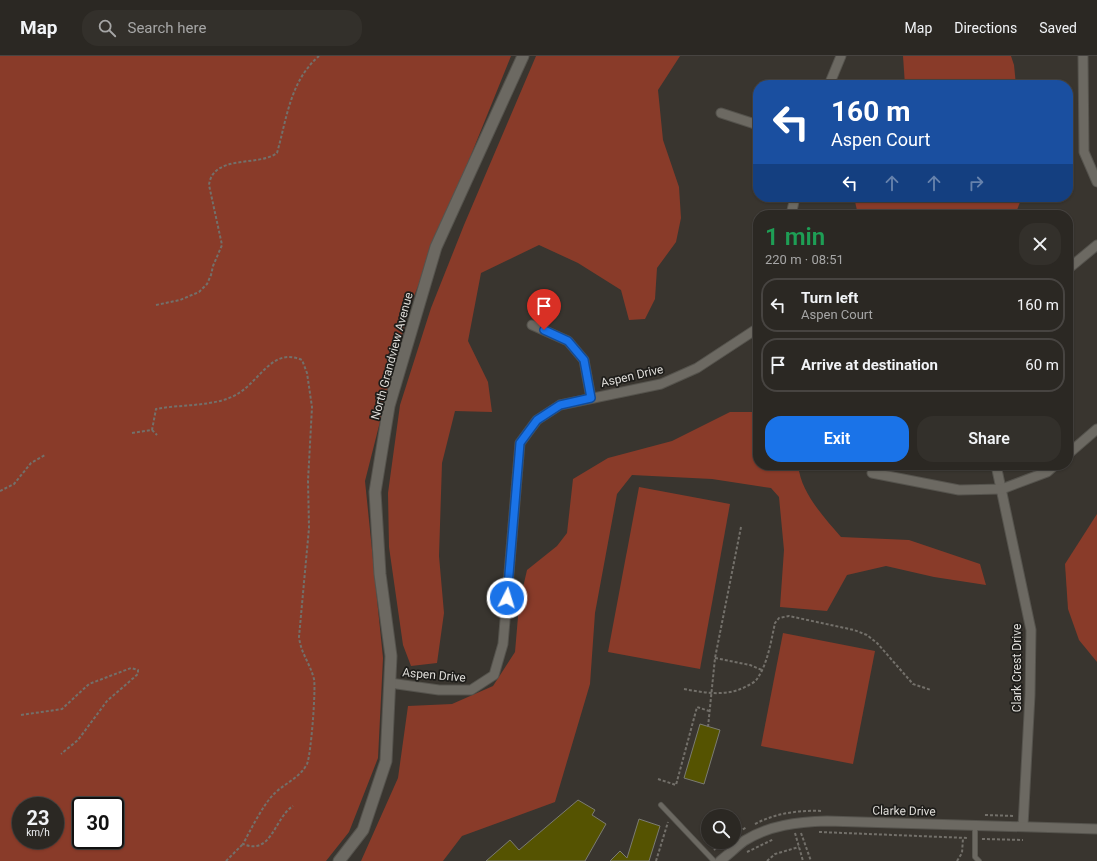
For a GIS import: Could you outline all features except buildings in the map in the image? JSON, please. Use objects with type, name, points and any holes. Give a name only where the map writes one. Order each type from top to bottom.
[{"type":"street","name":"North Grandview Avenue","points":[[338,861],[362,830],[386,761],[391,656],[380,574],[375,492],[390,406],[436,247],[523,56]]},
{"type":"street","points":[[830,80],[841,56]]},
{"type":"street","points":[[1083,56],[1084,152],[1097,182]]},
{"type":"street","points":[[721,112],[753,123]]},
{"type":"street","points":[[1073,265],[1097,245]]},
{"type":"street","points":[[532,325],[568,341],[584,360],[591,398]]},
{"type":"street","name":"Aspen Drive","points":[[390,683],[439,690],[471,690],[494,675],[503,644],[520,443],[537,420],[560,405],[661,384],[697,368],[753,331]]},
{"type":"street","points":[[1073,450],[1097,429]]},
{"type":"street","name":"Clark Crest Drive","points":[[997,470],[1031,630],[1030,695],[1023,826]]},
{"type":"street","points":[[872,473],[958,490],[1002,489],[1049,470]]},
{"type":"street","name":"Clarke Drive","points":[[720,861],[744,841],[771,828],[793,823],[827,821],[975,824],[1097,829]]},
{"type":"lane","points":[[661,805],[714,861]]},
{"type":"lane","points":[[975,824],[975,857],[979,861]]},
{"type":"path","points":[[156,305],[191,296],[199,292],[207,284],[222,245],[208,185],[210,177],[218,169],[228,165],[237,162],[270,157],[277,152],[284,119],[298,81],[318,56]]},
{"type":"path","points":[[152,430],[156,409],[226,400],[240,392],[282,357],[292,356],[302,360],[307,373],[312,406],[308,481],[309,528],[299,637],[300,649],[309,663],[314,680],[310,752],[307,764],[273,795],[264,806],[243,844],[226,861]]},
{"type":"path","points":[[132,433],[152,430]]},
{"type":"path","points":[[152,430],[157,435]]},
{"type":"path","points":[[0,491],[14,484],[31,463],[45,455]]},
{"type":"path","points":[[708,727],[710,694],[715,658],[741,527]]},
{"type":"path","points":[[684,689],[710,694],[741,689],[757,680],[762,670],[775,623],[779,618],[789,616],[854,630],[867,635],[877,643],[913,684],[932,690]]},
{"type":"path","points":[[715,658],[750,665],[762,670]]},
{"type":"path","points":[[21,715],[62,709],[89,684],[131,668],[138,670],[138,674],[107,701],[78,740],[61,754]]},
{"type":"path","points":[[658,779],[676,785],[697,707],[709,711]]},
{"type":"path","points":[[243,844],[249,847],[259,846],[269,840],[282,815],[293,806]]},
{"type":"path","points":[[656,861],[670,815]]},
{"type":"path","points":[[788,835],[802,832],[811,861]]},
{"type":"path","points":[[814,832],[1023,840]]},
{"type":"path","points":[[795,833],[803,861]]},
{"type":"path","points":[[741,856],[754,848],[781,836]]},
{"type":"path","points":[[957,861],[962,853],[963,838]]},
{"type":"path","points":[[767,861],[775,854],[799,847]]},
{"type":"shaded area","points":[[0,56],[511,56],[408,311],[365,481],[383,658],[378,758],[349,832],[326,861],[0,861]]},
{"type":"shaded area","points":[[536,56],[680,56],[658,90],[663,140],[679,187],[681,218],[676,242],[657,268],[655,299],[645,319],[629,320],[621,290],[578,263],[539,245],[481,273],[468,341],[488,382],[492,412],[455,411],[442,463],[439,556],[444,613],[437,663],[411,666],[403,645],[389,547],[388,493],[400,405],[431,308],[464,225]]},
{"type":"shaded area","points":[[903,56],[1011,56],[1014,65],[1016,80],[905,80]]},
{"type":"shaded area","points":[[855,202],[1020,202],[1017,210],[857,210]]},
{"type":"shaded area","points":[[730,412],[753,412],[753,470],[799,470],[803,485],[808,495],[841,537],[909,540],[980,564],[986,585],[934,577],[886,566],[847,575],[827,611],[780,607],[784,550],[779,497],[771,488],[712,479],[632,475],[617,494],[595,613],[590,684],[555,802],[462,836],[443,861],[361,861],[398,778],[408,706],[452,704],[493,686],[515,652],[519,605],[527,570],[557,546],[567,533],[573,479],[608,458],[672,441]]},
{"type":"shaded area","points":[[639,487],[730,504],[700,669],[608,652]]},
{"type":"shaded area","points":[[1097,514],[1097,662],[1079,640],[1068,609],[1065,564]]},
{"type":"shaded area","points":[[783,633],[875,651],[853,764],[761,746]]},
{"type":"route","points":[[507,598],[520,443],[537,420],[560,405],[591,398],[584,360],[568,341],[544,330]]}]
